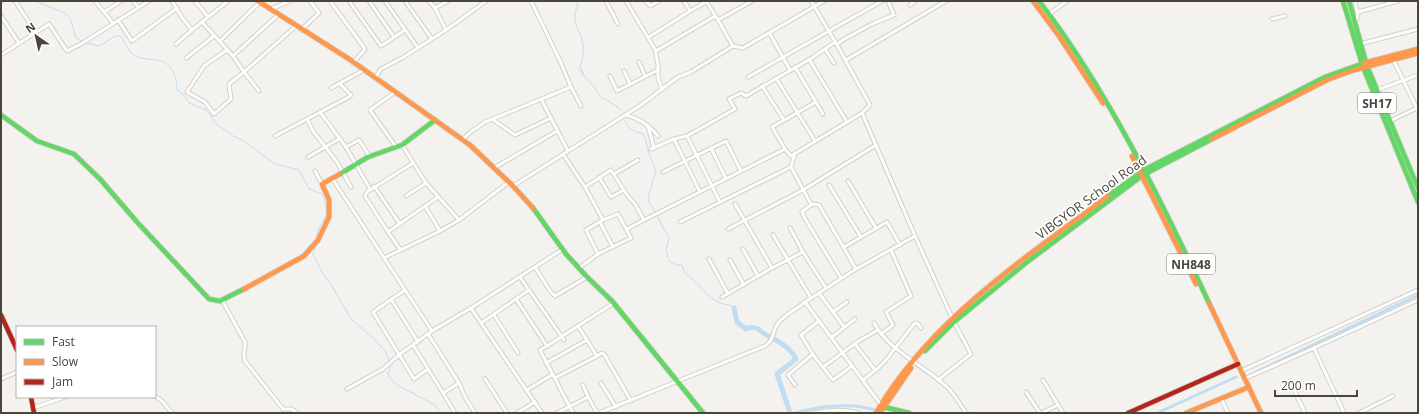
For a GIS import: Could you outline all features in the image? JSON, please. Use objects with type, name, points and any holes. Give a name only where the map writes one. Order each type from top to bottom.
[{"type":"main road","name":"NH848","points":[[1033,1],[1059,36],[1095,91],[1119,130],[1135,162],[1143,173]]},
{"type":"main road","name":"NH848","points":[[1039,1],[1098,88],[1143,173],[1237,365],[1242,371],[1257,413]]},
{"type":"main road","name":"SH17","points":[[1343,1],[1364,65],[1418,202]]},
{"type":"main road","points":[[1349,1],[1355,22],[1358,45]]},
{"type":"main road","points":[[259,2],[364,70],[470,145],[509,182],[536,211],[563,249],[579,268],[614,303],[703,413]]},
{"type":"main road","points":[[1364,65],[1418,49]]},
{"type":"main road","points":[[1364,65],[1418,53]]},
{"type":"main road","points":[[1364,65],[1377,90],[1418,188]]},
{"type":"main road","name":"VIBGYOR School Road","points":[[880,410],[922,351],[953,320],[1041,249],[1143,173],[1325,77],[1364,65]]},
{"type":"main road","points":[[1,115],[37,141],[74,154],[100,179],[136,222],[209,299],[215,302],[266,278],[304,256],[328,222],[330,209],[329,200],[322,184],[370,157],[402,145],[435,120]]},
{"type":"main road","points":[[1,314],[16,348]]},
{"type":"main road","points":[[1128,413],[1237,365]]},
{"type":"main road","points":[[1186,413],[1247,387]]},
{"type":"main road","name":"NH848","points":[[1247,387],[1261,413]]},
{"type":"main road","points":[[31,398],[33,411]]},
{"type":"main road","points":[[880,410],[909,413]]},
{"type":"street","points":[[15,1],[36,33]]},
{"type":"street","points":[[95,1],[113,23]]},
{"type":"street","points":[[104,12],[120,1]]},
{"type":"street","points":[[133,1],[138,7]]},
{"type":"street","points":[[1,48],[3,54],[49,24],[67,51],[81,44],[149,1]]},
{"type":"street","points":[[172,1],[192,30]]},
{"type":"street","points":[[196,1],[208,17]]},
{"type":"street","points":[[176,44],[228,1]]},
{"type":"street","points":[[271,9],[290,1]]},
{"type":"street","points":[[301,30],[319,13],[310,1]]},
{"type":"street","points":[[330,1],[365,49],[353,63]]},
{"type":"street","points":[[349,1],[381,46],[405,30]]},
{"type":"street","points":[[369,1],[394,37]]},
{"type":"street","points":[[385,1],[418,48]]},
{"type":"street","points":[[405,1],[432,39]]},
{"type":"street","points":[[429,1],[435,8],[446,30]]},
{"type":"street","points":[[435,8],[448,1]]},
{"type":"street","points":[[375,78],[381,69],[446,30],[486,1]]},
{"type":"street","points":[[531,1],[581,106]]},
{"type":"street","points":[[606,1],[618,24]]},
{"type":"street","points":[[626,1],[649,37],[654,49],[658,78],[662,90]]},
{"type":"street","points":[[646,1],[650,6],[660,1]]},
{"type":"street","points":[[684,1],[690,11]]},
{"type":"street","points":[[718,20],[752,1]]},
{"type":"street","points":[[811,1],[846,60],[870,105],[862,113],[791,156],[772,127],[816,102]]},
{"type":"street","points":[[513,186],[625,115],[678,78],[691,72],[733,46],[743,48],[770,34],[824,1]]},
{"type":"street","points":[[748,77],[828,30],[882,1]]},
{"type":"street","points":[[648,126],[653,149],[674,139],[687,136],[735,109],[729,99],[740,93],[746,96],[825,49],[872,24],[894,15],[888,1]]},
{"type":"street","points":[[910,5],[915,1]]},
{"type":"street","points":[[846,60],[946,1]]},
{"type":"street","points":[[1049,14],[1062,3],[1067,1]]},
{"type":"street","points":[[1350,25],[1355,22],[1358,16],[1355,1]]},
{"type":"street","points":[[1358,12],[1398,1]]},
{"type":"street","points":[[220,41],[259,2]]},
{"type":"street","points":[[649,37],[706,2],[733,46]]},
{"type":"street","points":[[118,20],[132,41],[177,8]]},
{"type":"street","points":[[233,56],[279,14]]},
{"type":"street","points":[[1,16],[19,43]]},
{"type":"street","points":[[654,49],[656,50],[715,16]]},
{"type":"street","points":[[1272,19],[1285,16]]},
{"type":"street","points":[[202,22],[233,56],[259,91]]},
{"type":"street","points":[[227,50],[204,66],[187,92],[205,102],[214,114],[231,99],[229,84],[296,26]]},
{"type":"street","points":[[1358,45],[1418,30]]},
{"type":"street","points":[[770,34],[790,70]]},
{"type":"street","points":[[186,58],[214,36]]},
{"type":"street","points":[[825,49],[834,63]]},
{"type":"street","points":[[809,59],[847,122]]},
{"type":"street","points":[[1390,121],[1417,110],[1394,59]]},
{"type":"street","points":[[639,62],[645,76]]},
{"type":"street","points":[[795,67],[823,114]]},
{"type":"street","points":[[331,88],[364,70]]},
{"type":"street","points":[[610,76],[617,91],[658,70]]},
{"type":"street","points":[[624,71],[630,84]]},
{"type":"street","points":[[1377,90],[1418,75]]},
{"type":"street","points":[[776,78],[816,141]]},
{"type":"street","points":[[275,136],[351,95],[340,84]]},
{"type":"street","points":[[762,86],[784,120]]},
{"type":"street","points":[[462,140],[472,131],[492,119],[571,87]]},
{"type":"street","points":[[395,92],[370,110],[396,148]]},
{"type":"street","points":[[541,99],[568,151]]},
{"type":"street","points":[[320,112],[346,147],[355,165],[370,188]]},
{"type":"street","points":[[862,113],[953,320],[971,354],[938,380]]},
{"type":"street","points":[[625,115],[635,117],[648,126],[658,136]]},
{"type":"street","points":[[492,119],[515,135],[551,118]]},
{"type":"street","points":[[307,119],[313,131],[337,162],[351,188]]},
{"type":"street","points":[[494,168],[557,131]]},
{"type":"street","points":[[687,136],[720,202]]},
{"type":"street","points":[[308,157],[339,139]]},
{"type":"street","points":[[674,139],[700,192]]},
{"type":"street","points":[[346,147],[359,140],[370,157]]},
{"type":"street","points":[[663,172],[726,141],[741,171]]},
{"type":"street","points":[[402,145],[426,183],[459,220]]},
{"type":"street","points":[[728,229],[803,190],[876,145]]},
{"type":"street","points":[[711,148],[726,179]]},
{"type":"street","points":[[627,229],[785,148]]},
{"type":"street","points":[[680,222],[790,167],[795,153]]},
{"type":"street","points":[[563,154],[585,187],[613,247]]},
{"type":"street","points":[[614,174],[638,160]]},
{"type":"street","points":[[400,250],[365,196],[366,192],[370,188],[413,163]]},
{"type":"street","points":[[790,167],[811,204]]},
{"type":"street","points":[[585,187],[611,170],[635,204],[644,220]]},
{"type":"street","points":[[315,171],[322,184]]},
{"type":"street","points":[[599,177],[611,197],[624,190]]},
{"type":"street","points":[[332,178],[432,331]]},
{"type":"street","points":[[848,181],[876,228]]},
{"type":"street","points":[[384,258],[459,220],[509,182]]},
{"type":"street","points":[[406,196],[426,183]]},
{"type":"street","points":[[829,185],[861,237]]},
{"type":"street","points":[[374,186],[400,224]]},
{"type":"street","points":[[388,232],[438,197]]},
{"type":"street","points":[[735,204],[772,268]]},
{"type":"street","points":[[841,278],[804,217],[802,212],[811,204],[819,205],[856,269]]},
{"type":"street","points":[[426,206],[440,230]]},
{"type":"street","points":[[579,268],[598,254],[632,238],[618,214],[586,230],[598,254]]},
{"type":"street","points":[[844,247],[887,222],[900,245]]},
{"type":"street","points":[[790,228],[803,252],[826,288]]},
{"type":"street","points":[[773,235],[811,298]]},
{"type":"street","points":[[583,385],[588,397],[598,413],[765,346],[769,344],[773,337],[778,323],[805,302],[856,269],[916,236]]},
{"type":"street","points":[[347,389],[384,368],[400,354],[432,331],[563,249]]},
{"type":"street","points":[[743,249],[758,276]]},
{"type":"street","points":[[882,334],[893,325],[886,312],[912,296],[891,250]]},
{"type":"street","points":[[722,298],[772,268],[803,252]]},
{"type":"street","points":[[709,259],[728,294]]},
{"type":"street","points":[[730,260],[744,285]]},
{"type":"street","points":[[534,267],[550,291],[556,296],[588,277]]},
{"type":"street","points":[[520,277],[563,339]]},
{"type":"street","points":[[405,290],[373,312],[414,378],[428,369]]},
{"type":"street","points":[[481,323],[530,290]]},
{"type":"street","points":[[1242,371],[1418,290]]},
{"type":"street","points":[[819,293],[844,327]]},
{"type":"street","points":[[516,299],[547,346]]},
{"type":"street","points":[[222,300],[245,342],[243,353],[245,361],[282,409]]},
{"type":"street","points":[[391,300],[418,342]]},
{"type":"street","points":[[1244,379],[1418,300]]},
{"type":"street","points":[[805,302],[863,380],[880,410]]},
{"type":"street","points":[[832,312],[847,302]]},
{"type":"street","points":[[573,413],[540,350],[563,339],[578,326],[614,303]]},
{"type":"street","points":[[471,308],[528,390],[542,413]]},
{"type":"street","points":[[494,315],[518,353]]},
{"type":"street","points":[[832,338],[855,319]]},
{"type":"street","points":[[819,321],[801,335],[813,354],[833,380],[852,366]]},
{"type":"street","points":[[874,322],[878,330],[896,348],[948,388],[966,413]]},
{"type":"street","points":[[863,380],[896,348],[914,324],[917,323],[921,328]]},
{"type":"street","points":[[578,326],[597,356]]},
{"type":"street","points":[[823,367],[842,352],[878,330]]},
{"type":"street","points":[[428,334],[459,383],[465,397],[475,413]]},
{"type":"street","points":[[546,363],[587,340]]},
{"type":"street","points":[[855,344],[875,370]]},
{"type":"street","points":[[413,345],[454,413]]},
{"type":"street","points":[[1314,348],[1344,413]]},
{"type":"street","points":[[555,378],[602,353],[631,401]]},
{"type":"street","points":[[795,386],[788,375],[813,354]]},
{"type":"street","points":[[1,379],[16,372]]},
{"type":"street","points":[[528,390],[552,374]]},
{"type":"street","points":[[485,379],[507,413]]},
{"type":"street","points":[[1043,380],[1063,413]]},
{"type":"street","points":[[1290,381],[1306,413]]},
{"type":"street","points":[[443,393],[459,383]]},
{"type":"street","points":[[601,383],[616,407]]},
{"type":"street","points":[[1026,392],[1040,413],[1058,405]]},
{"type":"street","points":[[1359,413],[1393,396]]},
{"type":"street","points":[[156,397],[162,401],[172,413]]},
{"type":"street","points":[[557,413],[588,397]]},
{"type":"street","points":[[33,411],[63,398]]},
{"type":"street","points":[[1221,398],[1228,413]]},
{"type":"street","points":[[517,413],[535,402]]},
{"type":"street","points":[[281,413],[282,409]]},
{"type":"street","points":[[282,409],[292,409],[297,413]]},
{"type":"street","points":[[812,413],[839,410],[858,413]]},
{"type":"waterway","points":[[36,1],[66,14],[70,18],[76,38],[83,42]]},
{"type":"waterway","points":[[576,1],[578,6],[575,21],[582,41],[583,49],[579,68],[603,99],[618,107],[622,111]]},
{"type":"waterway","points":[[86,43],[100,46],[115,36],[120,36],[130,52],[135,56],[166,63],[172,70],[176,80],[177,90],[184,95],[189,103],[206,110],[211,115],[214,122],[233,136],[244,141],[275,164],[299,170],[309,189],[322,194],[325,202],[326,215],[318,229],[317,238]]},
{"type":"waterway","points":[[581,68],[584,75]]},
{"type":"waterway","points":[[625,120],[629,128],[643,134],[646,140],[647,148],[656,171],[648,197],[649,202],[656,213]]},
{"type":"waterway","points":[[657,215],[669,238],[666,250],[669,261],[677,265],[682,265],[685,273],[692,278],[711,298],[734,308]]},
{"type":"waterway","points":[[317,243],[313,254],[323,274],[352,320],[371,336],[385,351],[389,359],[389,377],[397,385],[435,405],[440,413]]},
{"type":"waterway","points":[[1250,375],[1418,295]]},
{"type":"waterway","points":[[734,308],[737,322],[746,329],[758,328],[763,333],[790,350],[796,359],[777,374],[790,413]]},
{"type":"waterway","points":[[1157,413],[1236,377]]},
{"type":"waterway","points":[[796,413],[815,408],[836,406],[868,408],[877,411]]},
{"type":"traffic: fast","points":[[1039,1],[1088,72],[1132,147],[1172,225],[1209,303]]},
{"type":"traffic: fast","points":[[1343,1],[1363,67],[1418,202]]},
{"type":"traffic: fast","points":[[1349,1],[1367,66],[1418,188]]},
{"type":"traffic: fast","points":[[1108,196],[1144,170],[1325,77],[1364,63]]},
{"type":"traffic: fast","points":[[1,115],[37,141],[74,154],[100,179],[137,222],[209,299],[220,301],[244,289]]},
{"type":"traffic: fast","points":[[340,174],[368,157],[402,145],[435,120]]},
{"type":"traffic: fast","points":[[925,351],[954,322],[1027,262],[1143,175],[1212,139]]},
{"type":"traffic: fast","points":[[533,208],[566,254],[612,301],[703,413]]},
{"type":"traffic: fast","points":[[884,407],[909,413]]},
{"type":"traffic: slow","points":[[258,1],[349,59],[470,145],[513,186],[533,208]]},
{"type":"traffic: slow","points":[[1033,1],[1059,36],[1103,103]]},
{"type":"traffic: slow","points":[[1364,63],[1418,49]]},
{"type":"traffic: slow","points":[[1212,139],[1327,80],[1354,70],[1418,53]]},
{"type":"traffic: slow","points":[[1132,156],[1196,284]]},
{"type":"traffic: slow","points":[[244,289],[304,256],[318,240],[329,217],[329,200],[322,184],[340,174]]},
{"type":"traffic: slow","points":[[876,413],[898,380],[923,349],[951,320],[1012,268],[1108,196]]},
{"type":"traffic: slow","points":[[1209,303],[1261,413]]},
{"type":"traffic: slow","points":[[880,413],[911,368]]},
{"type":"traffic: slow","points":[[1186,413],[1249,387]]},
{"type":"traffic: jam","points":[[1,315],[16,348]]},
{"type":"traffic: jam","points":[[1128,413],[1238,364]]},
{"type":"traffic: jam","points":[[31,398],[34,413]]}]
